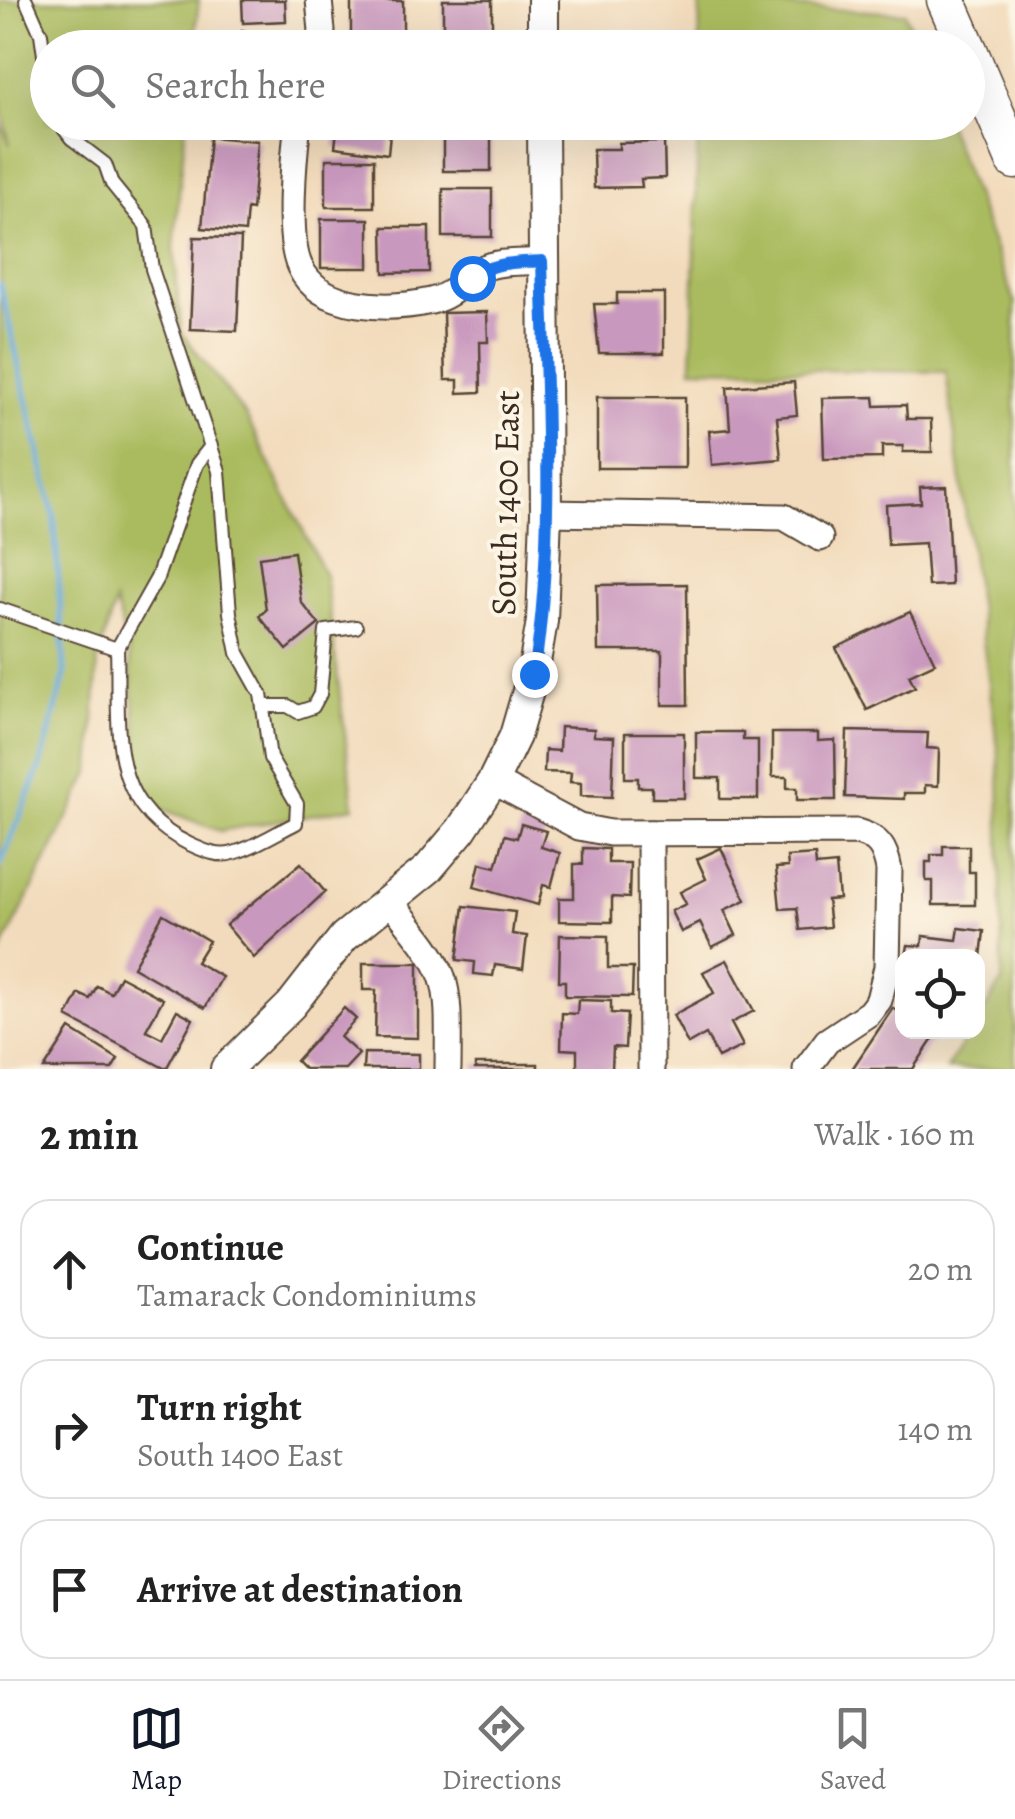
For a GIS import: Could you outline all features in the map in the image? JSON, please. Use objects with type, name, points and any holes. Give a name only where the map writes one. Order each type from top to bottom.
[{"type":"main road","points":[[946,0],[959,30]]},
{"type":"main road","points":[[985,91],[1015,160]]},
{"type":"street","points":[[319,0],[322,30]]},
{"type":"street","points":[[543,0],[543,30]]},
{"type":"street","points":[[297,140],[294,244],[298,265],[310,282],[330,296],[352,303],[430,301],[450,295],[483,268],[542,261]]},
{"type":"street","name":"South 1400 East","points":[[226,1069],[290,1006],[344,937],[428,870],[493,782],[515,736],[534,674],[542,621],[546,512],[543,140]]},
{"type":"street","points":[[546,512],[784,518],[820,538]]},
{"type":"street","points":[[493,782],[579,827],[650,833],[857,832],[875,837],[886,852],[885,986],[869,1013],[836,1033],[806,1069]]},
{"type":"street","points":[[650,833],[651,1069]]},
{"type":"street","points":[[390,902],[438,960],[446,977],[448,1069]]},
{"type":"lane","points":[[26,0],[39,30]]},
{"type":"lane","points":[[74,140],[104,164],[112,184],[140,214],[152,268],[211,446],[219,471],[238,653],[261,694],[270,758],[297,804],[296,823],[230,855],[210,854],[164,832],[139,808],[122,770],[117,649],[157,578],[197,464],[211,446]]},
{"type":"lane","points":[[6,611],[117,649]]},
{"type":"lane","points":[[262,706],[288,706],[298,712],[312,707],[320,694],[326,630],[356,627]]},
{"type":"green space","points":[[0,0],[199,0],[196,30],[30,30],[30,140],[184,140],[174,247],[181,332],[246,416],[325,575],[354,807],[220,831],[143,802],[129,652],[115,602],[98,658],[91,771],[0,954],[0,122],[10,145],[0,100]]},
{"type":"green space","points":[[700,2],[905,13],[912,30],[699,30]]},
{"type":"green space","points":[[698,140],[953,140],[1015,302],[1015,1069],[946,1069],[965,1039],[985,1039],[985,1009],[1002,982],[999,756],[946,372],[692,368]]},
{"type":"building","points":[[242,0],[285,0],[286,21],[243,23]]},
{"type":"building","points":[[443,0],[492,0],[492,30],[443,30]]},
{"type":"building","points":[[351,1],[403,1],[403,30],[351,30]]},
{"type":"building","points":[[210,140],[258,141],[252,210],[247,209],[245,232],[202,228]]},
{"type":"building","points":[[336,140],[389,140],[388,154],[335,147]]},
{"type":"building","points":[[443,140],[491,140],[491,171],[443,171]]},
{"type":"building","points":[[664,142],[665,178],[641,179],[642,187],[594,188],[593,149],[619,149],[619,143]]},
{"type":"building","points":[[326,159],[374,159],[374,207],[326,207]]},
{"type":"building","points":[[443,189],[492,189],[492,237],[443,237]]},
{"type":"building","points":[[321,219],[369,219],[369,268],[321,268]]},
{"type":"building","points":[[383,227],[429,227],[429,272],[384,273]]},
{"type":"building","points":[[194,237],[241,238],[237,331],[190,329]]},
{"type":"building","points":[[617,293],[664,293],[664,353],[599,353],[594,304],[617,304]]},
{"type":"building","points":[[487,312],[488,342],[480,342],[481,392],[458,393],[458,380],[445,380],[443,313]]},
{"type":"building","points":[[794,382],[797,415],[777,417],[781,459],[712,465],[709,431],[730,429],[727,387]]},
{"type":"building","points":[[597,397],[685,397],[685,468],[597,468]]},
{"type":"building","points":[[874,397],[875,406],[906,405],[907,419],[931,419],[932,452],[903,452],[903,446],[882,446],[882,458],[824,459],[822,398]]},
{"type":"building","points":[[946,486],[951,585],[928,586],[925,543],[888,545],[886,505],[921,503],[920,487]]},
{"type":"building","points":[[294,552],[301,602],[319,624],[287,650],[259,616],[266,610],[259,557]]},
{"type":"building","points":[[687,584],[688,705],[662,705],[662,651],[598,651],[597,585]]},
{"type":"building","points":[[910,612],[935,663],[909,675],[915,687],[867,710],[836,648]]},
{"type":"building","points":[[560,727],[594,729],[594,736],[614,737],[612,797],[581,796],[581,783],[570,782],[571,773],[544,772],[545,750],[559,751]]},
{"type":"building","points":[[847,731],[928,733],[927,748],[939,749],[938,786],[925,785],[925,793],[904,793],[904,799],[845,797]]},
{"type":"building","points":[[696,732],[743,732],[743,740],[758,740],[758,799],[720,799],[720,778],[696,778]]},
{"type":"building","points":[[625,733],[684,733],[684,798],[652,798],[652,787],[638,787],[638,778],[625,778]]},
{"type":"building","points":[[772,733],[818,733],[818,741],[835,740],[836,800],[797,800],[797,788],[787,788],[787,777],[772,777]]},
{"type":"building","points":[[521,824],[546,831],[541,847],[560,853],[551,887],[543,885],[538,905],[474,887],[480,863],[496,867],[505,835],[517,838]]},
{"type":"building","points":[[943,846],[969,846],[969,872],[975,872],[975,905],[933,905],[933,881],[926,881],[926,862],[931,862],[931,855],[943,855]]},
{"type":"building","points":[[583,848],[608,849],[608,863],[630,863],[629,898],[612,897],[612,922],[559,921],[559,898],[574,898],[574,864],[583,864]]},
{"type":"building","points":[[721,848],[746,900],[724,910],[736,935],[712,947],[700,923],[681,932],[671,911],[686,904],[680,892],[706,879],[697,859]]},
{"type":"building","points":[[815,855],[816,866],[836,864],[839,899],[827,900],[830,927],[800,930],[797,908],[780,909],[776,868],[788,867],[787,857]]},
{"type":"building","points":[[301,863],[325,892],[254,958],[226,925]]},
{"type":"building","points":[[464,906],[515,912],[512,934],[527,936],[523,969],[495,965],[493,976],[474,974],[475,962],[457,960]]},
{"type":"building","points":[[163,914],[209,941],[196,962],[222,977],[205,1008],[133,967]]},
{"type":"building","points":[[959,928],[984,931],[982,949],[907,949],[908,945],[922,946],[923,936],[957,940]]},
{"type":"building","points":[[560,935],[608,936],[608,968],[633,968],[632,997],[565,996],[565,981],[559,981]]},
{"type":"building","points":[[727,960],[754,1011],[731,1023],[743,1046],[718,1058],[706,1034],[688,1044],[673,1015],[714,993],[703,972]]},
{"type":"building","points":[[363,963],[418,963],[418,1038],[375,1037],[376,990],[363,990]]},
{"type":"building","points":[[120,976],[163,999],[146,1030],[162,1038],[177,1010],[193,1019],[166,1069],[67,1017],[79,994],[90,999],[97,986],[111,993]]},
{"type":"building","points":[[578,1000],[611,1001],[611,1013],[627,1014],[625,1048],[613,1047],[612,1069],[577,1069],[577,1050],[561,1049],[562,1013],[577,1014]]},
{"type":"building","points":[[344,1008],[356,1019],[340,1037],[359,1054],[345,1069],[304,1069],[296,1061]]},
{"type":"building","points":[[893,1008],[895,1039],[933,1039],[913,1069],[852,1069]]},
{"type":"building","points":[[70,1029],[118,1059],[112,1069],[44,1069]]},
{"type":"building","points":[[364,1053],[419,1054],[419,1069],[363,1069]]},
{"type":"building","points":[[475,1064],[538,1064],[538,1069],[475,1069]]},
{"type":"waterway","points":[[0,285],[54,516],[65,674],[41,765],[0,865]]},
{"type":"route","points":[[472,278],[483,268],[498,264],[542,261],[546,512],[542,621],[534,674]]}]
